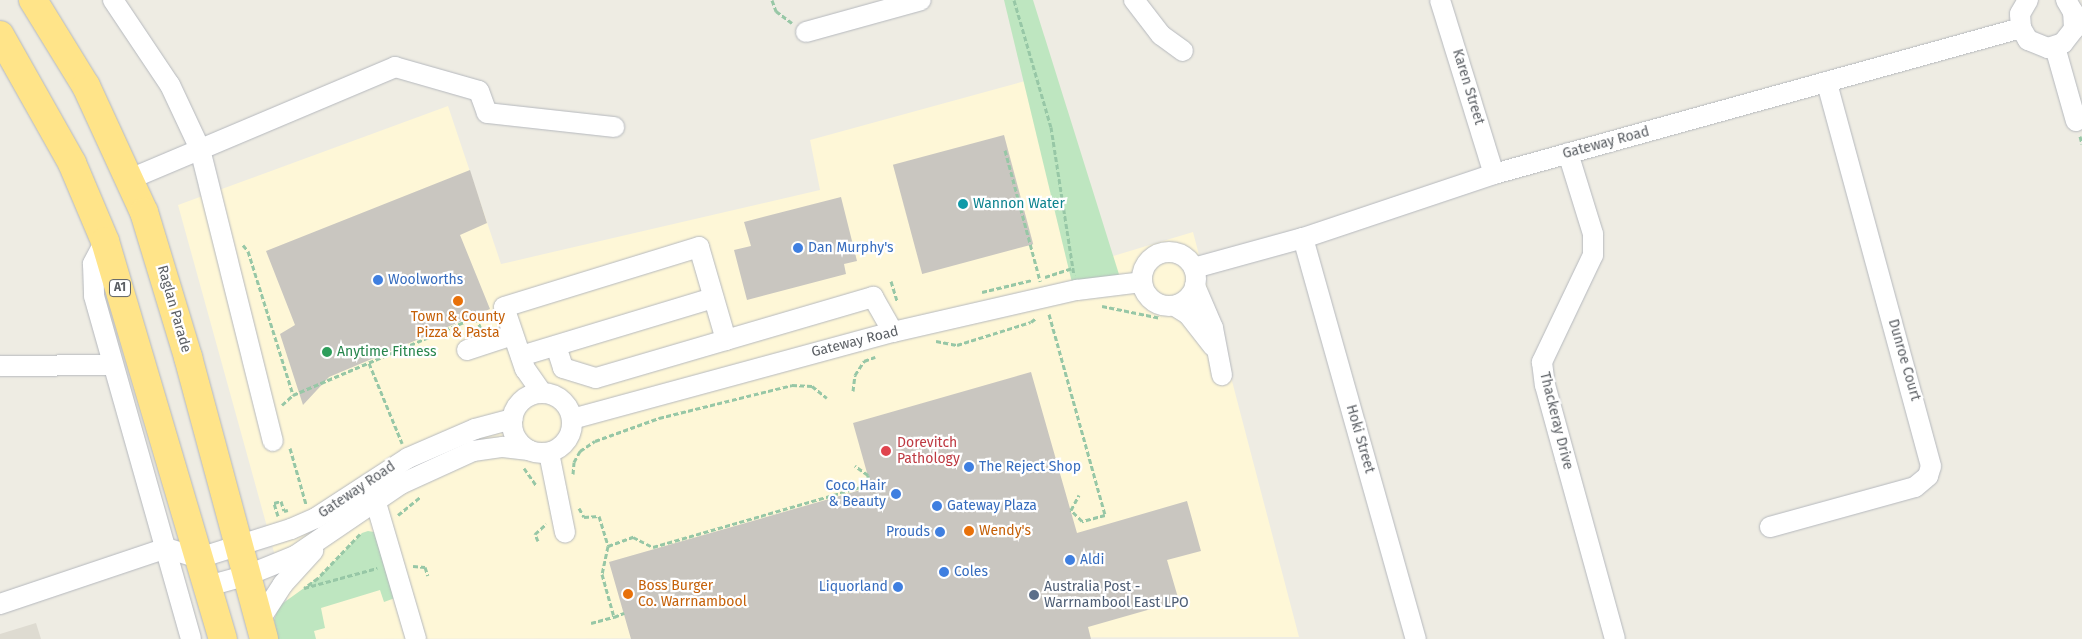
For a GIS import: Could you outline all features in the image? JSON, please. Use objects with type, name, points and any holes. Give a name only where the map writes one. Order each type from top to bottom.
[{"type":"highway","name":"Raglan Parade","points":[[33,0],[86,86],[130,179],[164,274],[262,630]]},
{"type":"highway","name":"A1","points":[[0,35],[72,163],[105,241],[223,639]]},
{"type":"street","points":[[114,0],[170,85],[200,149],[281,443]]},
{"type":"street","points":[[806,32],[921,0]]},
{"type":"street","points":[[1134,0],[1161,35],[1183,51]]},
{"type":"street","name":"Karen Street","points":[[1440,0],[1494,174]]},
{"type":"street","points":[[2028,0],[2020,14],[2020,28],[2034,44],[2055,47],[2063,43],[2074,29],[2074,7]]},
{"type":"street","name":"Gateway Road","points":[[1195,277],[1303,238],[1494,174],[2020,28]]},
{"type":"street","points":[[2055,47],[2076,121]]},
{"type":"street","points":[[130,179],[395,67],[479,91],[487,113],[614,128]]},
{"type":"street","name":"Dunroe Court","points":[[1770,528],[1915,487],[1928,476],[1931,466],[1827,82]]},
{"type":"street","name":"Thackeray Drive","points":[[1568,153],[1593,234],[1593,256],[1542,362],[1545,384],[1615,639]]},
{"type":"street","name":"Hoki Street","points":[[1303,238],[1416,639]]},
{"type":"street","points":[[105,241],[93,264],[92,282],[113,365],[191,639]]},
{"type":"street","points":[[523,363],[522,401],[513,419],[514,431],[523,456],[549,453],[564,444],[569,436],[572,418],[562,400],[542,393],[523,363],[504,307],[699,247],[726,340]]},
{"type":"street","points":[[1218,354],[1182,310],[1156,303],[1146,294],[1142,282],[1149,260],[1162,252],[1184,256],[1195,277],[1213,328],[1218,354],[1222,375]]},
{"type":"street","points":[[1182,310],[1188,299],[1195,277]]},
{"type":"street","name":"Gateway Road","points":[[572,418],[871,337],[1046,299],[1077,290],[1142,282]]},
{"type":"street","points":[[873,297],[894,332]]},
{"type":"street","points":[[871,337],[873,297]]},
{"type":"street","points":[[556,346],[563,368],[596,378],[873,297]]},
{"type":"street","points":[[523,363],[556,346],[713,298]]},
{"type":"street","points":[[467,350],[513,335]]},
{"type":"street","points":[[0,366],[113,365]]},
{"type":"street","points":[[522,401],[542,393]]},
{"type":"street","name":"Gateway Road","points":[[200,558],[240,546],[316,518],[408,458],[475,429],[513,419]]},
{"type":"street","name":"Gateway Road","points":[[208,586],[248,575],[295,556],[324,539],[402,484],[472,451],[503,447],[523,456]]},
{"type":"street","points":[[549,453],[567,478],[566,532]]},
{"type":"street","points":[[376,503],[416,639]]},
{"type":"street","name":"Gateway Road","points":[[262,630],[283,584],[324,539]]},
{"type":"street","points":[[0,604],[166,548],[200,558]]},
{"type":"path","points":[[772,0],[776,11],[806,32]]},
{"type":"path","points":[[1014,0],[1052,128],[1077,290]]},
{"type":"path","points":[[1006,150],[1105,515],[1082,521],[1071,510],[1079,495]]},
{"type":"path","points":[[240,242],[248,251],[293,395],[476,317],[487,344]]},
{"type":"path","points":[[931,339],[957,345],[1031,322],[1046,299],[1074,268]]},
{"type":"path","points":[[891,281],[899,307]]},
{"type":"path","points":[[976,294],[1046,299]]},
{"type":"path","points":[[1096,306],[1130,310],[1183,324],[1182,310]]},
{"type":"path","points":[[854,391],[855,375],[864,361],[881,355]]},
{"type":"path","points":[[369,363],[396,429]]},
{"type":"path","points":[[535,483],[567,478],[580,451],[595,441],[659,418],[792,384],[812,386],[827,398]]},
{"type":"path","points":[[281,443],[306,505],[299,507]]},
{"type":"path","points":[[523,456],[537,490]]},
{"type":"path","points":[[608,546],[633,537],[653,547],[868,485],[868,475],[854,466]]},
{"type":"path","points":[[396,522],[402,509],[424,494]]},
{"type":"path","points":[[279,520],[274,503],[281,501],[284,511],[292,509]]},
{"type":"path","points":[[578,502],[584,517],[599,516],[608,546],[602,574],[614,617]]},
{"type":"path","points":[[538,541],[536,534],[547,524],[545,515]]},
{"type":"path","points":[[368,530],[362,533],[318,578],[304,588],[387,565]]},
{"type":"path","points":[[591,623],[624,613]]},
{"type":"shaded area","points":[[1025,81],[1080,266],[1193,232],[1299,637],[298,639],[178,205],[448,106],[501,264],[820,190],[810,140]]},
{"type":"shaded area","points":[[36,623],[41,639],[0,639],[0,634]]},
{"type":"green space","points":[[1004,0],[1033,0],[1122,284],[1074,291]]},
{"type":"green space","points":[[374,532],[395,598],[384,602],[380,590],[321,608],[325,628],[314,631],[316,639],[278,639],[274,620],[279,606],[318,578],[362,533]]},
{"type":"building","name":"Wannon Water","points":[[1004,135],[1033,244],[922,274],[893,165]]},
{"type":"building","name":"Woolworths","points":[[470,170],[487,223],[460,235],[490,309],[329,377],[303,405],[280,334],[295,325],[266,251]]},
{"type":"building","name":"Dan Murphy's","points":[[841,197],[857,261],[844,264],[846,274],[747,300],[734,250],[751,246],[744,222]]},
{"type":"building","name":"Gateway Plaza","points":[[1031,372],[1077,533],[1187,501],[1201,551],[1167,560],[1179,601],[1088,627],[1091,639],[631,639],[609,562],[871,487],[853,423]]},
{"type":"place","name":"Wannon Water","points":[[963,204]]},
{"type":"place","name":"Dan Murphy's","points":[[798,248]]},
{"type":"place","name":"Woolworths","points":[[378,280]]},
{"type":"place","name":"Town & County Pizza & Pasta","points":[[458,301]]},
{"type":"place","name":"Anytime Fitness","points":[[327,352]]},
{"type":"place","name":"Dorevitch Pathology","points":[[886,451]]},
{"type":"place","name":"The Reject Shop","points":[[969,467]]},
{"type":"place","name":"Coco Hair & Beauty","points":[[896,494]]},
{"type":"place","name":"Gateway Plaza","points":[[937,506]]},
{"type":"place","name":"Wendy's","points":[[969,531]]},
{"type":"place","name":"Prouds","points":[[940,532]]},
{"type":"place","name":"Aldi","points":[[1070,560]]},
{"type":"place","name":"Coles","points":[[944,572]]},
{"type":"place","name":"Liquorland","points":[[898,587]]},
{"type":"place","name":"Boss Burger Co. Warrnambool","points":[[628,594]]},
{"type":"place","name":"Australia Post - Warrnambool East LPO","points":[[1034,595]]}]
